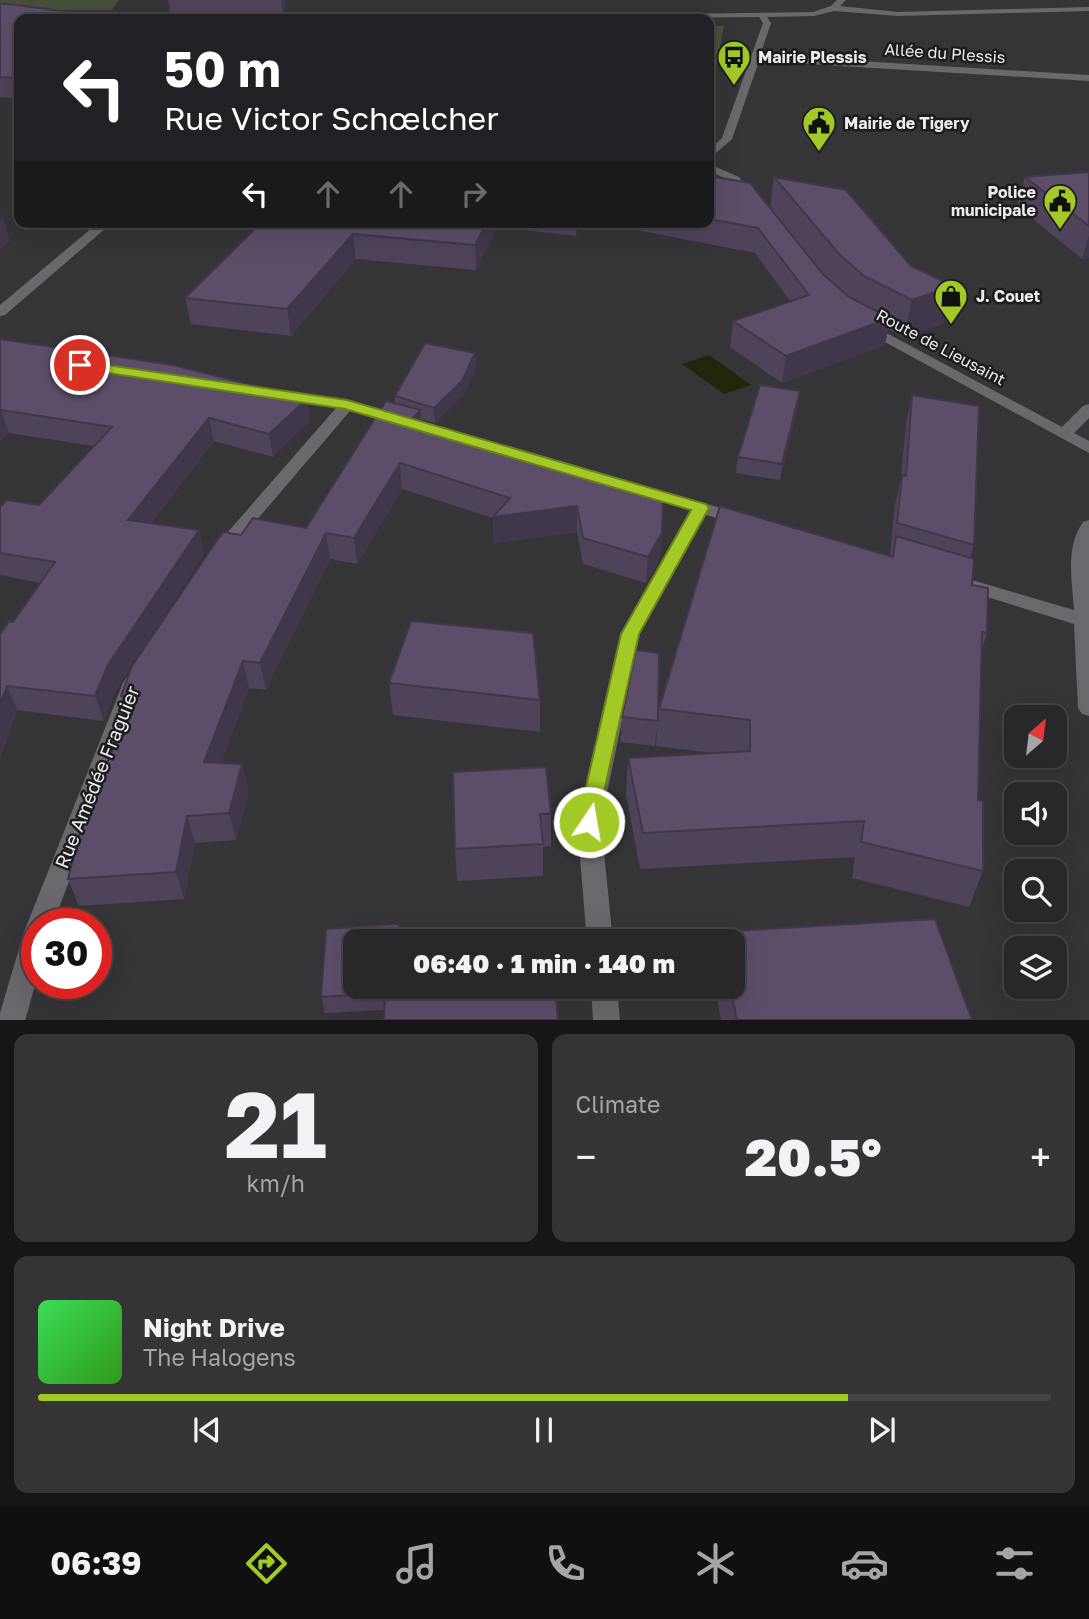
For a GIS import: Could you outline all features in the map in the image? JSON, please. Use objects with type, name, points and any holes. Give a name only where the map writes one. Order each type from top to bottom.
[{"type":"street","points":[[834,8],[842,0]]},
{"type":"street","points":[[714,16],[814,13],[834,8],[898,14],[1089,9]]},
{"type":"street","points":[[714,151],[727,139],[757,58],[767,23],[761,15]]},
{"type":"street","name":"Allée du Plessis","points":[[757,58],[1089,78]]},
{"type":"street","points":[[714,169],[735,179],[756,205],[730,196]]},
{"type":"street","points":[[0,312],[100,228]]},
{"type":"street","name":"Route de Lieusaint","points":[[851,318],[1089,448]]},
{"type":"street","points":[[267,393],[347,405],[412,424]]},
{"type":"street","points":[[207,570],[347,405]]},
{"type":"street","points":[[1063,434],[1089,409]]},
{"type":"street","points":[[517,454],[753,523]]},
{"type":"street","points":[[599,929],[589,822],[630,634],[701,508]]},
{"type":"street","points":[[1089,526],[1083,536],[1080,551],[1089,708]]},
{"type":"street","points":[[951,580],[1082,619]]},
{"type":"street","name":"Rue Amédée Fraguier","points":[[46,908],[128,691],[142,669]]},
{"type":"street","points":[[11,1020],[21,986]]},
{"type":"street","points":[[605,999],[607,1020]]},
{"type":"shaded area","points":[[0,0],[119,0],[112,10],[0,10]]},
{"type":"shaded area","points":[[714,26],[724,26],[714,79]]},
{"type":"shaded area","points":[[709,355],[751,385],[724,394],[682,364]]},
{"type":"building","points":[[0,4],[84,14],[14,14],[14,78],[0,77]]},
{"type":"building","points":[[1089,172],[1089,226],[1025,177]]},
{"type":"building","points":[[714,177],[750,183],[823,274],[849,297],[890,318],[786,356],[733,321],[809,295],[758,228],[714,220]]},
{"type":"building","points":[[774,177],[846,190],[911,266],[953,286],[912,300],[864,276],[839,254]]},
{"type":"building","points":[[256,228],[484,228],[475,245],[353,234],[287,309],[185,298]]},
{"type":"building","points":[[0,339],[173,365],[307,399],[269,434],[209,418],[128,520],[199,530],[108,665],[95,696],[7,686],[0,705],[0,635],[9,621],[13,622],[55,562],[0,553],[0,507],[7,500],[39,505],[112,427],[0,411]]},
{"type":"building","points":[[425,343],[475,353],[462,381],[434,408],[395,396]]},
{"type":"building","points":[[760,385],[800,391],[782,464],[738,457]]},
{"type":"building","points":[[912,395],[979,406],[974,545],[897,523],[902,475],[906,476]]},
{"type":"building","points":[[386,401],[421,410],[408,422],[559,467],[557,469],[663,498],[662,533],[648,557],[583,538],[577,506],[493,517],[510,498],[400,463],[354,538],[326,533],[260,663],[243,661],[204,762],[242,764],[229,813],[187,816],[176,872],[68,879],[84,814],[136,698],[121,696],[132,666],[223,532],[241,535],[253,518],[306,528]]},
{"type":"building","points":[[720,506],[893,557],[896,536],[974,559],[972,585],[988,588],[987,633],[982,632],[978,800],[983,801],[983,871],[861,842],[864,821],[643,833],[628,758],[750,751],[750,720],[659,709]]},
{"type":"building","points":[[411,621],[533,633],[540,700],[389,683]]},
{"type":"building","points":[[636,650],[659,653],[658,721],[622,717]]},
{"type":"building","points":[[546,767],[551,814],[540,814],[543,844],[455,849],[453,772]]},
{"type":"building","points":[[935,919],[972,1020],[737,1020],[733,999],[745,999],[745,930]]},
{"type":"building","points":[[399,924],[399,929],[343,929],[343,996],[321,997],[326,929]]},
{"type":"building","points":[[385,999],[556,999],[558,1020],[384,1020]]},
{"type":"place","name":"Mairie Plessis","points":[[734,87]]},
{"type":"place","name":"Mairie de Tigery","points":[[819,153]]},
{"type":"place","name":"Police municipale","points":[[1060,231]]},
{"type":"place","name":"J. Couet","points":[[951,326]]},
{"type":"route","points":[[80,365],[347,405],[701,508],[630,634],[589,822]]}]
